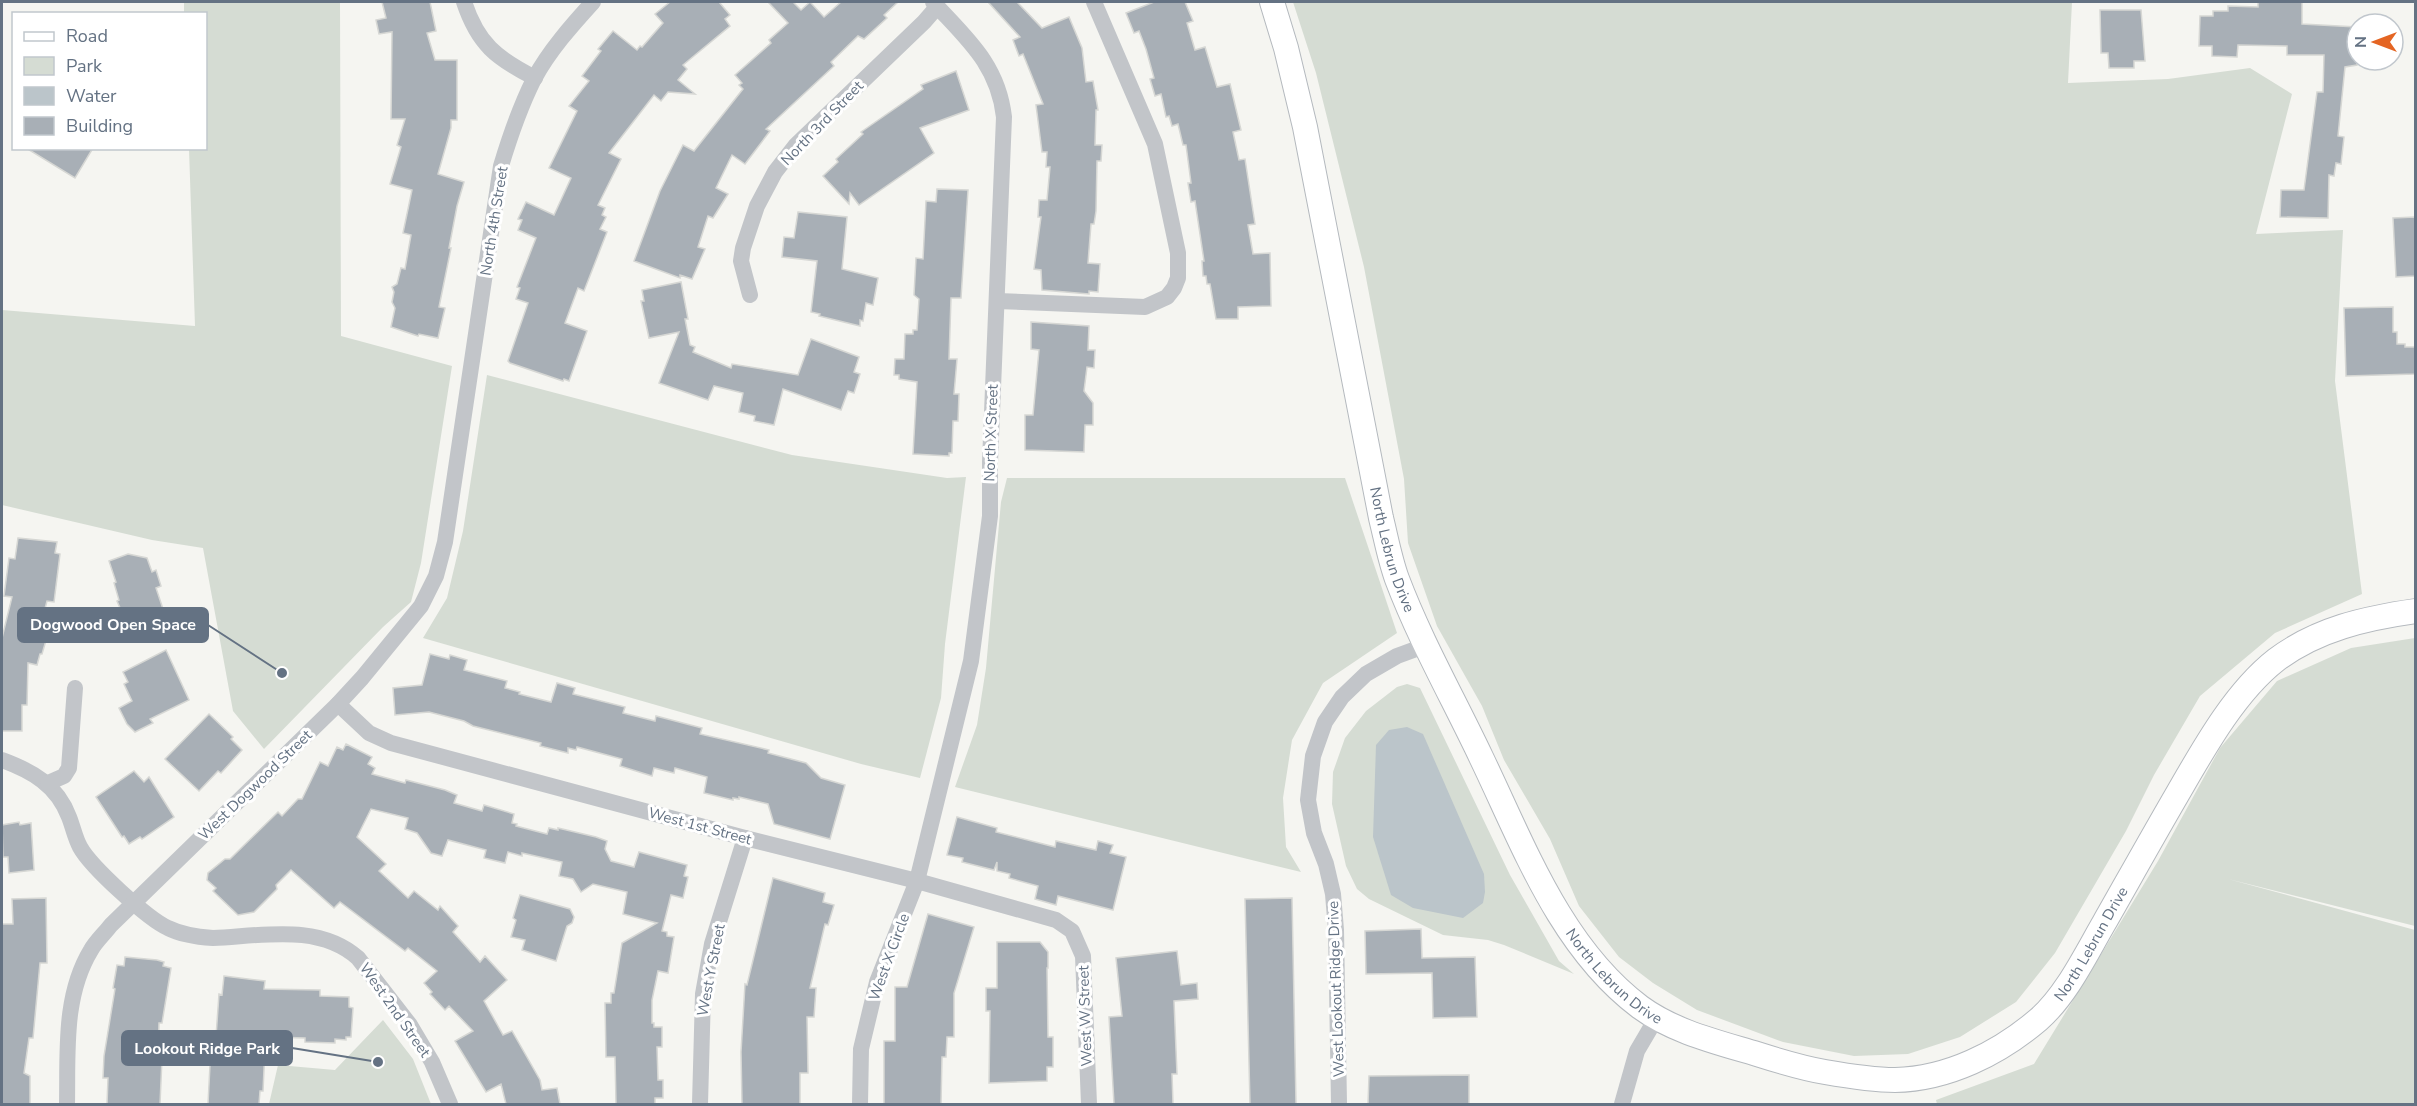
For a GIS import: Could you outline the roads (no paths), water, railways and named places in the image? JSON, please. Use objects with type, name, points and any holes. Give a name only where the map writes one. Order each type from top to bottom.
[{"type":"street","points":[[464,2],[471,21],[483,40],[504,62],[535,78]]},
{"type":"street","name":"North 4th Street","points":[[455,465],[501,166],[510,137],[535,78],[553,50],[593,2]]},
{"type":"street","points":[[997,301],[1145,307],[1167,297],[1178,278],[1178,253],[1155,144],[1094,2]]},
{"type":"street","name":"North Lebrun Drive","points":[[1272,2],[1305,127],[1381,518],[1396,575],[1427,645],[1542,881],[1584,952],[1610,981],[1642,1008],[1657,1017],[1732,1047],[1809,1069],[1861,1078],[1908,1078],[1939,1074],[1975,1061],[2007,1043],[2042,1017],[2074,976],[2211,736],[2241,696],[2275,661],[2314,637],[2345,625],[2415,612]]},
{"type":"street","name":"North X Street","points":[[917,881],[971,661],[990,516],[990,462],[1004,117],[997,82],[986,62],[973,44],[935,4]]},
{"type":"street","name":"North 3rd Street","points":[[750,295],[741,261],[743,248],[757,206],[776,172],[796,145],[924,22],[935,4]]},
{"type":"street","name":"West Dogwood Street","points":[[67,1104],[69,1024],[72,1000],[80,973],[91,950],[111,925],[338,704],[421,606],[436,576],[445,542],[455,465]]},
{"type":"street","name":"West Lookout Ridge Drive","points":[[1339,1104],[1336,930],[1329,874],[1314,834],[1308,800],[1312,756],[1325,722],[1342,697],[1366,674],[1397,656],[1427,645]]},
{"type":"street","points":[[48,783],[64,776],[69,768],[72,755],[72,710],[75,688]]},
{"type":"street","name":"West 1st Street","points":[[338,704],[369,733],[391,743],[745,838],[917,881],[1056,920],[1072,931]]},
{"type":"street","name":"West 2nd Street","points":[[2,760],[48,783],[62,802],[81,848],[90,862],[168,928],[199,937],[305,935],[322,937],[349,949],[410,1025],[432,1062],[450,1104]]},
{"type":"street","name":"West Y Street","points":[[700,1104],[703,994],[712,944],[745,838]]},
{"type":"street","name":"West X Circle","points":[[860,1104],[861,1049],[877,982],[917,881]]},
{"type":"street","name":"West W Street","points":[[1072,931],[1083,956],[1089,1104]]},
{"type":"street","points":[[1622,1104],[1637,1052],[1657,1017]]},
{"type":"water","points":[[1407,727],[1423,734],[1484,874],[1483,903],[1463,918],[1413,908],[1391,895],[1373,837],[1376,745],[1389,730]]},
{"type":"place","name":"Dogwood Open Space","points":[[282,673]]},
{"type":"place","name":"Lookout Ridge Park","points":[[378,1062]]}]
